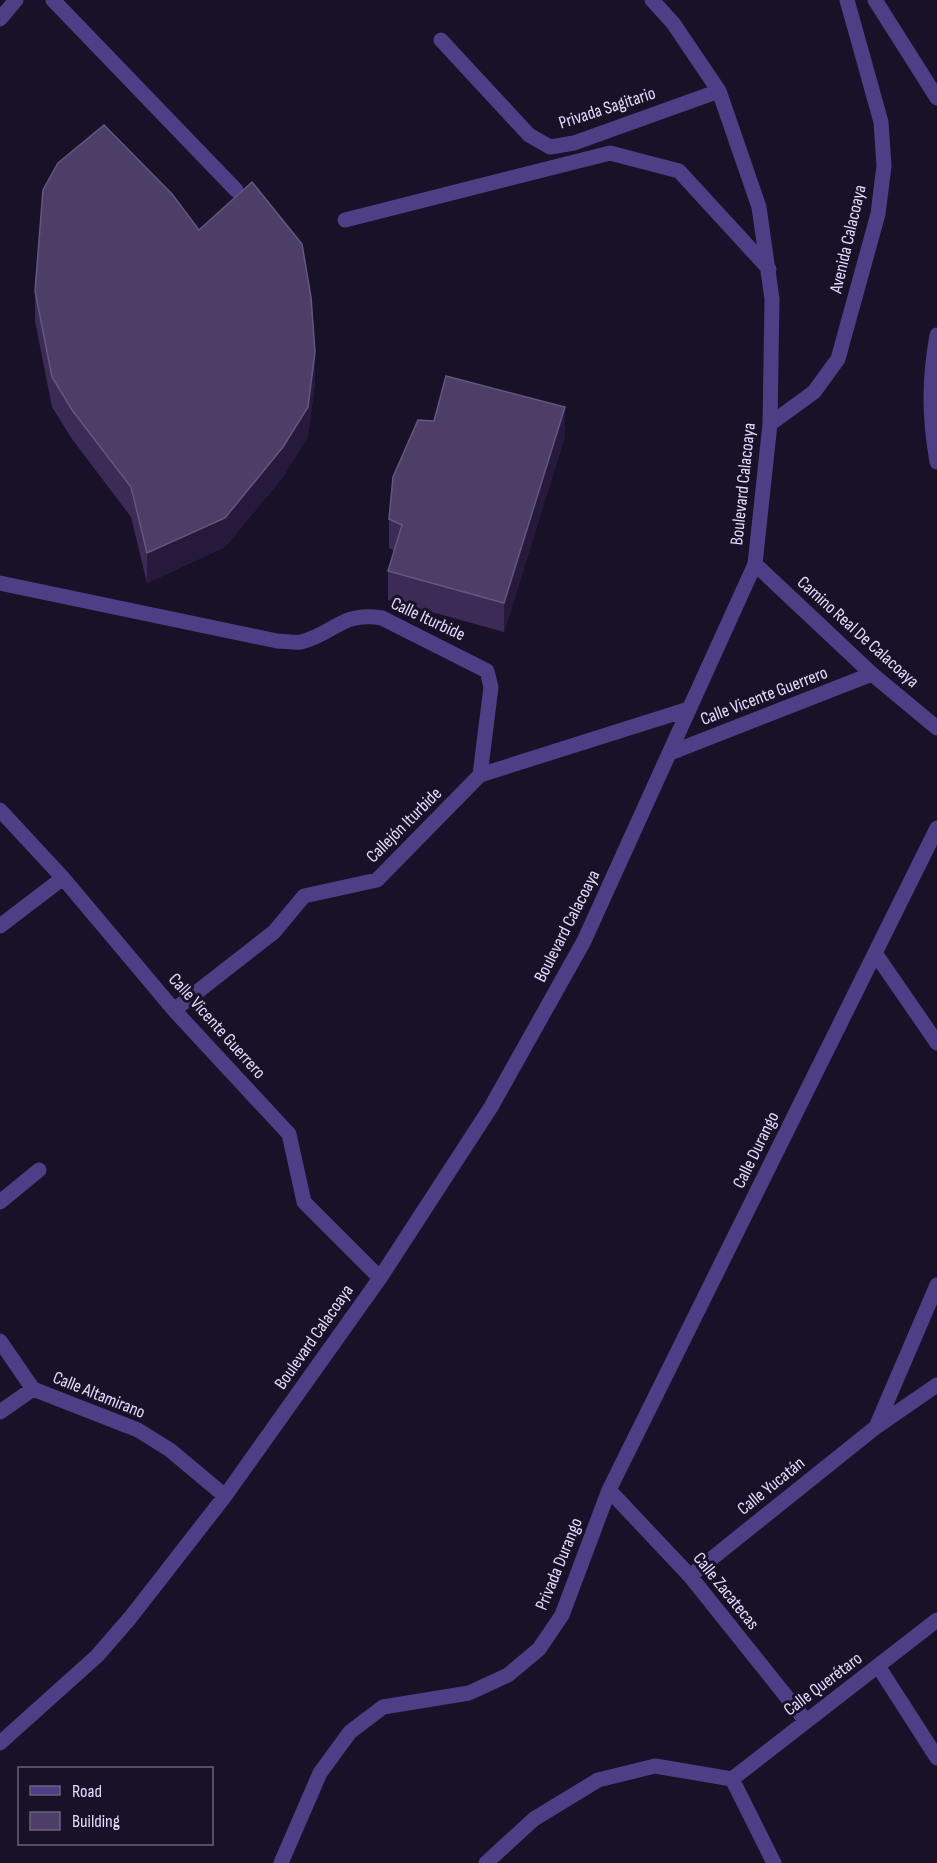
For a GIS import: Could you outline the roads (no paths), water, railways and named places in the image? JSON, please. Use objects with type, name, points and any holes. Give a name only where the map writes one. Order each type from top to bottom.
[{"type":"street","points":[[0,19],[16,0]]},
{"type":"street","points":[[53,0],[236,190]]},
{"type":"street","name":"Boulevard Calacoaya","points":[[0,1743],[96,1656],[130,1618],[225,1496],[380,1278],[491,1107],[584,941],[754,564],[770,424],[772,299],[759,207],[719,91],[673,23],[652,0]]},
{"type":"street","name":"Avenida Calacoaya","points":[[770,424],[814,392],[838,359],[878,214],[884,166],[881,122],[847,0]]},
{"type":"street","points":[[875,0],[937,98]]},
{"type":"street","name":"Privada Sagitario","points":[[441,40],[529,135],[550,147],[574,143],[719,91]]},
{"type":"street","points":[[345,220],[610,153],[679,171],[769,269]]},
{"type":"street","points":[[937,335],[931,367],[929,418],[937,462]]},
{"type":"street","name":"Camino Real De Calacoaya","points":[[754,564],[872,674],[936,725]]},
{"type":"street","name":"Calle Iturbide","points":[[0,583],[277,641],[299,642],[345,620],[364,615],[382,618],[487,671],[491,687],[480,775]]},
{"type":"street","name":"Calle Vicente Guerrero","points":[[670,753],[872,674]]},
{"type":"street","points":[[480,775],[689,709]]},
{"type":"street","name":"Callejón Iturbide","points":[[174,1010],[274,932],[304,896],[377,880],[480,775]]},
{"type":"street","name":"Calle Vicente Guerrero","points":[[0,810],[63,878],[174,1010],[289,1134],[304,1202],[380,1278]]},
{"type":"street","name":"Calle Durango","points":[[609,1490],[937,828]]},
{"type":"street","points":[[0,926],[63,878]]},
{"type":"street","points":[[875,953],[937,1044]]},
{"type":"street","points":[[0,1202],[39,1170]]},
{"type":"street","name":"Calle Yucatán","points":[[876,1427],[937,1286]]},
{"type":"street","name":"Calle Altamirano","points":[[0,1341],[33,1389],[138,1430],[170,1450],[225,1496]]},
{"type":"street","name":"Calle Yucatán","points":[[690,1576],[876,1427],[937,1385]]},
{"type":"street","points":[[0,1412],[33,1389]]},
{"type":"street","name":"Calle Zacatecas","points":[[609,1490],[690,1576],[806,1721]]},
{"type":"street","name":"Privada Durango","points":[[281,1863],[320,1773],[350,1732],[383,1707],[469,1693],[507,1675],[539,1649],[562,1615],[609,1490]]},
{"type":"street","name":"Calle Querétaro","points":[[732,1779],[937,1620]]},
{"type":"street","points":[[878,1666],[937,1758]]},
{"type":"street","points":[[486,1863],[534,1819],[598,1780],[656,1766],[732,1779],[774,1863]]}]
